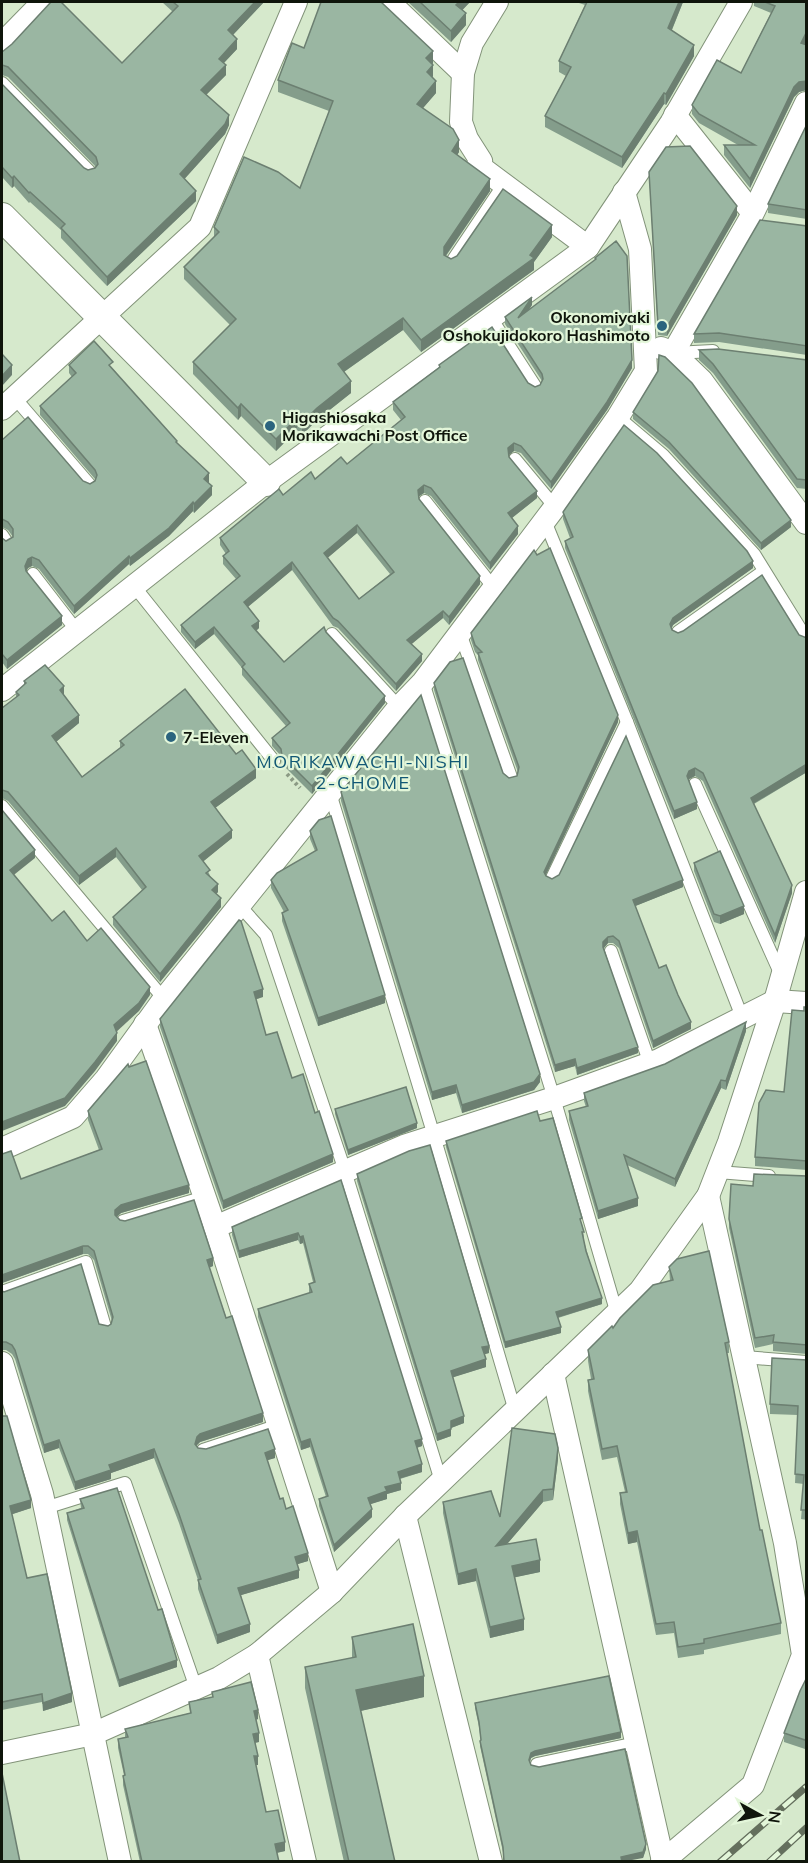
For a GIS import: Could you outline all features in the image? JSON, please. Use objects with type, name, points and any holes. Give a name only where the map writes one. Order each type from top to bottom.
[{"type":"street","points":[[2,44],[43,2]]},
{"type":"street","points":[[8,403],[200,227],[296,2]]},
{"type":"street","points":[[389,2],[463,73]]},
{"type":"street","points":[[497,2],[472,43],[463,73],[461,122],[466,139],[481,162],[478,165],[588,247]]},
{"type":"street","points":[[2,690],[266,482],[588,247],[675,115],[741,2]]},
{"type":"street","points":[[673,353],[754,217],[807,103]]},
{"type":"street","points":[[675,115],[754,217]]},
{"type":"street","points":[[2,1149],[73,1117],[106,1079],[164,999],[399,707],[423,682],[550,514],[618,417],[646,371],[640,249],[624,192]]},
{"type":"street","points":[[2,217],[266,482]]},
{"type":"street","points":[[646,343],[673,353],[702,381],[799,502],[807,523]]},
{"type":"street","points":[[2,1753],[93,1734],[219,1678],[257,1655],[332,1592],[405,1516],[640,1291],[708,1196],[775,1001],[807,892]]},
{"type":"street","points":[[215,1227],[404,1146],[554,1098],[650,1064],[775,1001],[807,1003]]},
{"type":"street","points":[[145,1024],[215,1227],[332,1592]]},
{"type":"street","points":[[554,1374],[662,1861],[753,1785],[802,1655],[785,1543],[708,1196]]},
{"type":"street","points":[[2,1363],[9,1414],[45,1508],[120,1862]]},
{"type":"street","points":[[405,1516],[490,1862]]},
{"type":"street","points":[[257,1655],[305,1862]]},
{"type":"lane","points":[[2,83],[90,172]]},
{"type":"lane","points":[[451,263],[504,184]]},
{"type":"lane","points":[[491,318],[535,386]]},
{"type":"lane","points":[[673,353],[718,350],[729,352]]},
{"type":"lane","points":[[8,403],[89,484]]},
{"type":"lane","points":[[618,417],[663,455],[753,554],[807,638]]},
{"type":"lane","points":[[514,459],[550,514],[627,722],[742,1017]]},
{"type":"lane","points":[[425,501],[494,588]]},
{"type":"lane","points":[[678,632],[764,571]]},
{"type":"lane","points":[[33,574],[77,631]]},
{"type":"lane","points":[[134,586],[274,761]]},
{"type":"lane","points":[[460,633],[511,777]]},
{"type":"lane","points":[[332,634],[399,707]]},
{"type":"lane","points":[[423,682],[554,1098],[617,1314]]},
{"type":"lane","points":[[552,878],[627,722]]},
{"type":"lane","points":[[695,784],[782,976]]},
{"type":"lane","points":[[325,800],[434,1136],[515,1411]]},
{"type":"lane","points":[[2,806],[164,999]]},
{"type":"lane","points":[[240,906],[266,935],[345,1171],[441,1481]]},
{"type":"lane","points":[[611,951],[650,1064]]},
{"type":"lane","points":[[718,1172],[784,1177]]},
{"type":"lane","points":[[123,1221],[205,1197]]},
{"type":"lane","points":[[2,1292],[86,1262],[105,1327]]},
{"type":"lane","points":[[744,1358],[807,1362]]},
{"type":"lane","points":[[203,1450],[279,1425]]},
{"type":"lane","points":[[45,1508],[125,1483],[196,1688]]},
{"type":"lane","points":[[537,1764],[636,1743]]},
{"type":"path","points":[[274,761],[325,800]]},
{"type":"building","points":[[51,2],[61,2],[122,63],[178,6],[173,2],[255,2],[228,30],[237,39],[219,59],[226,65],[201,90],[229,115],[225,124],[180,174],[196,191],[107,277],[61,228],[65,224],[2,167],[2,84],[84,168],[88,170],[95,168],[98,164],[96,157],[8,67],[2,65],[2,52]]},
{"type":"building","points":[[321,2],[381,2],[433,51],[426,58],[433,65],[427,72],[436,81],[417,104],[453,129],[459,140],[452,151],[490,179],[444,247],[444,255],[451,259],[457,256],[503,189],[552,225],[530,255],[534,258],[421,340],[403,318],[338,364],[351,381],[302,423],[297,418],[276,439],[241,404],[238,408],[193,362],[236,319],[184,267],[219,232],[214,227],[244,157],[278,172],[300,188],[333,101],[278,80],[292,43],[304,48]]},
{"type":"building","points":[[420,2],[459,2],[456,5],[466,13],[451,31]]},
{"type":"building","points":[[587,2],[679,2],[668,28],[694,45],[666,94],[664,93],[622,157],[545,116],[571,67],[559,61]]},
{"type":"building","points":[[765,2],[807,2],[807,31],[801,43],[807,45],[807,81],[799,82],[794,87],[750,179],[724,145],[755,145],[699,114],[692,105],[717,60],[741,73],[775,6]]},
{"type":"building","points":[[807,124],[807,210],[768,204]]},
{"type":"building","points":[[690,146],[737,206],[667,327],[658,326],[649,172],[666,147]]},
{"type":"building","points":[[760,220],[807,226],[807,346],[719,333],[694,334]]},
{"type":"building","points":[[616,241],[627,256],[632,360],[607,402],[551,482],[521,446],[514,443],[508,448],[509,457],[537,491],[508,513],[518,526],[490,563],[431,488],[424,485],[418,490],[419,499],[480,576],[449,617],[443,611],[407,640],[422,654],[396,684],[333,618],[292,562],[244,602],[259,621],[252,626],[284,662],[324,627],[326,632],[385,696],[312,786],[282,756],[281,749],[272,738],[290,723],[242,667],[245,664],[214,627],[195,642],[181,625],[240,576],[223,556],[229,551],[220,538],[279,489],[283,495],[311,472],[315,479],[341,457],[347,464],[405,417],[393,402],[492,327],[528,383],[535,387],[540,385],[543,379],[542,374],[505,317],[532,297],[518,318]],"holes":[[[357,525],[394,572],[359,599],[324,553]]]},
{"type":"building","points":[[94,341],[113,362],[109,365],[176,442],[209,473],[204,479],[212,486],[194,504],[193,502],[169,528],[130,558],[129,556],[74,606],[39,560],[32,557],[28,559],[25,566],[26,571],[62,616],[7,660],[2,654],[2,538],[6,541],[13,537],[13,529],[8,522],[2,519],[2,440],[28,417],[83,481],[90,484],[95,481],[97,475],[95,470],[40,406],[76,373],[69,365]]},
{"type":"building","points":[[718,349],[807,360],[807,480],[797,479],[713,364],[699,350]]},
{"type":"building","points":[[2,354],[12,365],[2,376]]},
{"type":"building","points":[[659,355],[665,357],[692,383],[791,520],[761,543],[669,442],[633,412],[658,371]]},
{"type":"building","points":[[624,425],[657,453],[747,551],[753,561],[673,618],[670,624],[672,630],[678,633],[683,631],[762,575],[799,635],[807,638],[807,764],[751,798],[792,885],[775,935],[703,773],[695,768],[689,771],[687,776],[697,802],[674,811],[565,541],[573,537],[563,512]]},
{"type":"building","points":[[550,548],[618,715],[544,872],[552,879],[559,875],[626,736],[683,880],[633,900],[659,968],[666,965],[691,1022],[653,1041],[619,941],[613,936],[608,937],[603,942],[603,947],[638,1047],[577,1068],[575,1059],[555,1065],[434,683],[450,662],[463,658],[503,773],[509,778],[517,776],[519,767],[478,653],[482,652],[475,645],[471,633],[534,550],[537,555]]},
{"type":"building","points":[[45,665],[64,686],[60,690],[79,715],[52,736],[82,777],[124,745],[120,741],[185,689],[236,754],[242,750],[256,769],[211,802],[232,830],[199,856],[210,870],[206,873],[218,884],[212,890],[221,898],[160,974],[113,917],[146,887],[116,848],[79,876],[8,792],[2,790],[2,708],[19,695],[16,692],[26,683],[24,681]]},
{"type":"building","points":[[421,695],[540,1074],[534,1082],[462,1105],[456,1085],[432,1092],[341,792]]},
{"type":"building","points":[[2,810],[35,850],[10,870],[52,921],[64,911],[87,941],[101,928],[150,987],[139,1003],[114,1025],[117,1033],[65,1098],[2,1122]]},
{"type":"building","points":[[331,816],[385,995],[318,1018],[282,913],[288,910],[271,880],[277,873],[317,850],[310,831],[319,820]]},
{"type":"building","points":[[720,851],[744,906],[720,916],[714,914],[694,863]]},
{"type":"building","points":[[239,920],[263,989],[254,992],[266,1035],[277,1032],[292,1078],[303,1074],[315,1113],[319,1111],[333,1154],[223,1201],[160,1019]]},
{"type":"building","points":[[804,1007],[807,1007],[807,1161],[755,1157],[759,1103],[766,1090],[784,1092],[792,1010],[804,1011]]},
{"type":"building","points":[[746,1022],[726,1081],[721,1080],[675,1179],[624,1155],[638,1198],[598,1211],[569,1111],[588,1106],[584,1093],[665,1064]]},
{"type":"building","points":[[146,1061],[189,1185],[121,1205],[115,1210],[115,1215],[125,1221],[194,1200],[213,1258],[207,1260],[226,1318],[232,1316],[263,1413],[200,1434],[195,1444],[198,1448],[206,1449],[268,1429],[275,1449],[265,1453],[280,1499],[283,1498],[286,1509],[293,1506],[308,1553],[295,1557],[299,1570],[238,1588],[250,1624],[217,1635],[179,1514],[154,1449],[109,1465],[111,1470],[75,1482],[59,1440],[44,1445],[15,1350],[12,1345],[2,1342],[2,1291],[81,1264],[99,1324],[108,1326],[111,1324],[113,1317],[94,1251],[88,1246],[2,1275],[2,1154],[11,1151],[21,1179],[102,1149],[88,1111],[128,1064],[129,1067]]},
{"type":"building","points":[[406,1087],[417,1123],[348,1150],[335,1109]]},
{"type":"building","points":[[537,1111],[540,1121],[553,1118],[582,1218],[580,1219],[586,1251],[602,1298],[556,1312],[561,1327],[505,1342],[446,1141]]},
{"type":"building","points":[[430,1145],[489,1346],[482,1347],[486,1359],[451,1371],[464,1416],[451,1421],[451,1429],[437,1434],[357,1174],[409,1151]]},
{"type":"building","points":[[754,1174],[807,1176],[807,1345],[773,1342],[774,1335],[755,1338],[729,1219],[731,1184],[753,1186]]},
{"type":"building","points":[[341,1180],[422,1439],[415,1441],[422,1464],[398,1472],[401,1483],[385,1487],[387,1491],[368,1498],[372,1509],[334,1545],[319,1499],[328,1496],[310,1439],[301,1442],[258,1309],[312,1292],[309,1284],[315,1282],[303,1236],[300,1237],[298,1233],[239,1251],[232,1227]]},
{"type":"building","points":[[709,1251],[729,1342],[725,1343],[760,1530],[762,1530],[781,1623],[704,1639],[704,1643],[678,1647],[674,1622],[656,1624],[637,1531],[628,1533],[620,1493],[627,1492],[617,1446],[602,1449],[588,1380],[594,1379],[588,1350],[612,1326],[613,1328],[653,1285],[673,1280],[669,1267],[677,1259]]},
{"type":"building","points":[[772,1358],[807,1360],[807,1510],[801,1510],[804,1475],[795,1474],[798,1406],[770,1404]]},
{"type":"building","points":[[2,1416],[7,1416],[31,1500],[10,1506],[27,1578],[47,1574],[72,1693],[43,1703],[42,1694],[2,1702]]},
{"type":"building","points":[[512,1428],[555,1434],[558,1448],[553,1489],[543,1490],[496,1546],[536,1539],[540,1560],[512,1566],[524,1619],[490,1627],[476,1569],[458,1574],[443,1502],[491,1491],[500,1517]]},
{"type":"building","points":[[117,1488],[158,1610],[162,1609],[177,1660],[119,1680],[67,1513],[84,1508],[80,1499]]},
{"type":"building","points":[[413,1624],[424,1676],[356,1690],[395,1862],[349,1862],[305,1667],[356,1657],[352,1637]]},
{"type":"building","points":[[609,1676],[621,1732],[535,1751],[531,1753],[529,1760],[531,1765],[539,1767],[625,1749],[646,1844],[643,1852],[621,1857],[622,1862],[504,1862],[503,1847],[480,1741],[475,1703]]},
{"type":"building","points":[[807,1677],[807,1736],[805,1740],[784,1733]]},
{"type":"building","points":[[251,1682],[258,1710],[254,1711],[259,1733],[253,1734],[258,1756],[254,1756],[266,1812],[278,1810],[285,1842],[275,1844],[279,1862],[142,1862],[123,1776],[125,1775],[118,1739],[128,1737],[125,1729],[191,1713],[189,1702],[213,1697],[212,1692]]},
{"type":"building","points":[[2,1773],[20,1862],[2,1862]]},
{"type":"railway","points":[[720,1862],[806,1787]]},
{"type":"railway","points":[[769,1862],[806,1828]]},
{"type":"place","name":"Okonomiyaki Oshokujidokoro Hashimoto","points":[[662,326]]},
{"type":"place","name":"Higashiosaka Morikawachi Post Office","points":[[270,426]]},
{"type":"place","name":"7-Eleven","points":[[171,737]]},
{"type":"district","name":"MORIKAWACHI-NISHI 2-CHOME","points":[[363,771]]}]
